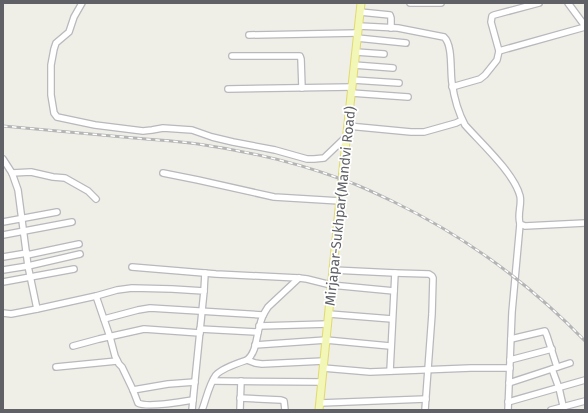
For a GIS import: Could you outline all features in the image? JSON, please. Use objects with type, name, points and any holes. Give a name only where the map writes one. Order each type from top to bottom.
[{"type":"main road","name":"Mirjapar-Sukhpar(Mandvi Road)","points":[[319,406],[361,3]]},
{"type":"street","points":[[82,3],[74,17],[69,32],[56,43],[54,49],[51,70],[51,95],[54,113],[57,118],[95,125],[143,131],[163,128],[192,130],[307,159],[324,158],[347,136]]},
{"type":"street","points":[[410,3],[441,3]]},
{"type":"street","points":[[452,87],[480,79],[485,75],[496,60],[499,51],[491,22],[492,16],[539,3]]},
{"type":"street","points":[[499,51],[585,27],[568,3]]},
{"type":"street","points":[[360,12],[390,15],[390,28]]},
{"type":"street","points":[[249,35],[358,32],[390,28],[444,37],[448,41],[452,87],[462,120],[506,171],[513,181],[520,197],[520,224],[512,312],[508,410]]},
{"type":"street","points":[[358,32],[406,43]]},
{"type":"street","points":[[356,52],[384,54]]},
{"type":"street","points":[[232,56],[300,56],[302,88]]},
{"type":"street","points":[[354,66],[393,68]]},
{"type":"street","points":[[228,89],[352,87],[399,83]]},
{"type":"street","points":[[352,87],[408,97]]},
{"type":"street","points":[[348,126],[404,132],[424,132],[462,120]]},
{"type":"street","points":[[3,159],[12,173],[18,190],[28,266],[37,309]]},
{"type":"street","points":[[12,173],[31,172],[65,178],[88,191],[96,199]]},
{"type":"street","points":[[163,173],[274,198],[340,201]]},
{"type":"street","points":[[3,222],[57,212]]},
{"type":"street","points":[[3,235],[72,222]]},
{"type":"street","points":[[520,224],[524,226],[585,223]]},
{"type":"street","points":[[3,257],[79,244]]},
{"type":"street","points":[[3,270],[80,254]]},
{"type":"street","points":[[132,267],[205,273],[307,278],[332,285],[394,290]]},
{"type":"street","points":[[3,282],[74,269]]},
{"type":"street","points":[[333,270],[394,274],[429,274],[432,276],[432,314],[425,410]]},
{"type":"street","points":[[192,410],[205,273]]},
{"type":"street","points":[[390,371],[394,274]]},
{"type":"street","points":[[202,410],[213,381],[219,373],[250,358],[256,345],[263,315],[268,307],[299,278]]},
{"type":"street","points":[[3,313],[11,314],[118,290],[136,288],[204,292]]},
{"type":"street","points":[[96,296],[110,337],[114,356],[122,367],[138,403],[141,405],[154,405],[193,400]]},
{"type":"street","points":[[104,319],[150,308],[263,315]]},
{"type":"street","points":[[328,314],[392,319]]},
{"type":"street","points":[[73,346],[144,329],[200,331],[259,329],[328,324]]},
{"type":"street","points":[[511,339],[545,332],[548,336],[552,349],[558,388],[564,408]]},
{"type":"street","points":[[256,345],[326,340],[390,346]]},
{"type":"street","points":[[510,360],[552,349]]},
{"type":"street","points":[[247,360],[262,364],[300,361],[370,372],[510,368]]},
{"type":"street","points":[[56,367],[117,361]]},
{"type":"street","points":[[509,383],[570,363]]},
{"type":"street","points":[[508,402],[585,380]]},
{"type":"street","points":[[213,381],[322,382]]},
{"type":"street","points":[[240,410],[241,381]]},
{"type":"street","points":[[133,390],[168,384],[195,382]]},
{"type":"street","points":[[240,398],[281,400],[285,403],[285,410]]},
{"type":"street","points":[[319,406],[426,400]]},
{"type":"street","points":[[551,410],[564,408],[585,401]]},
{"type":"railway","points":[[3,126],[182,142],[216,147],[288,162],[348,181],[421,216],[472,246],[542,300],[585,341]]}]
